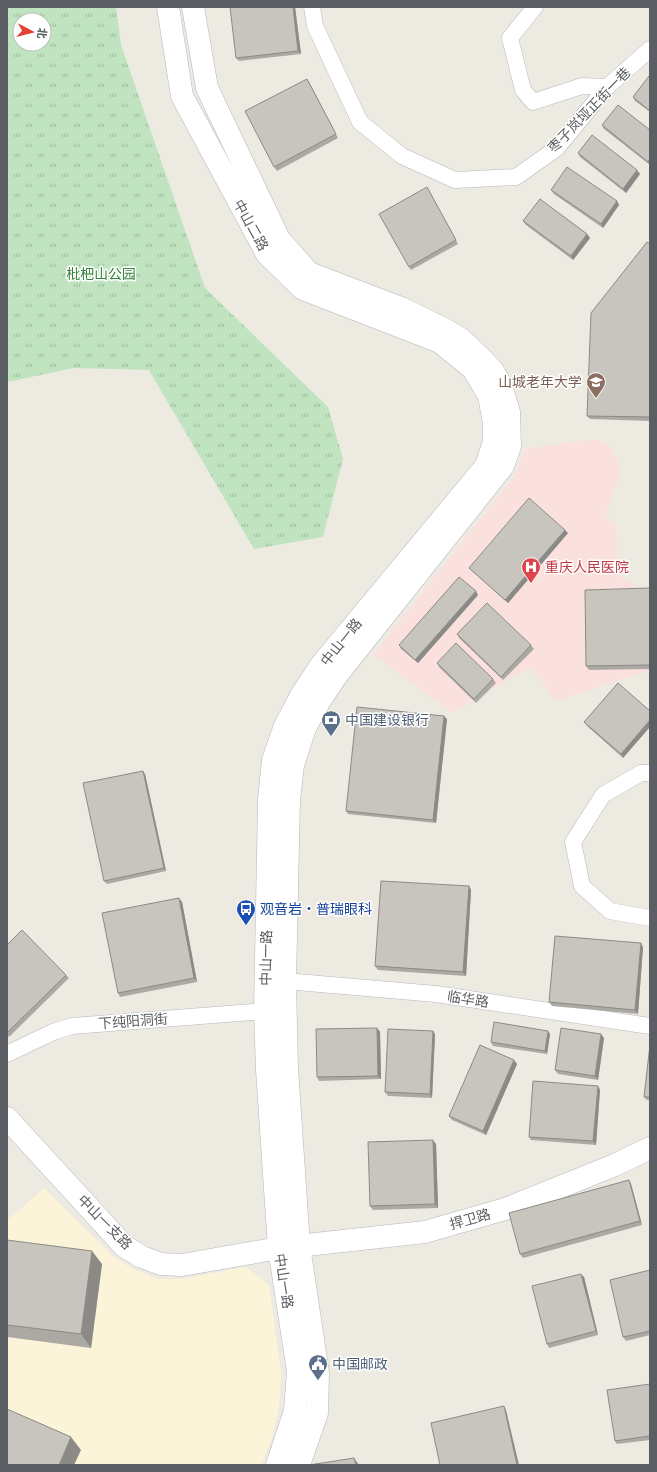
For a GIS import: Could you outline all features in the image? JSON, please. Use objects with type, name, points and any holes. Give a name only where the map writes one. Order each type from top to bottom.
[{"type":"main road","name":"中山二路","points":[[168,7],[182,96],[267,254],[303,289],[440,342],[473,369],[489,396],[502,424]]},
{"type":"main road","name":"中山二路","points":[[193,7],[206,88],[279,239],[310,273],[401,308],[460,339],[493,370],[506,399],[502,424]]},
{"type":"main road","name":"中山一路","points":[[299,1465],[317,1412],[318,1373],[289,1247],[285,981],[289,800],[293,765],[305,728],[319,702],[337,675],[503,466],[510,446],[502,424]]},
{"type":"main road","name":"中山一路","points":[[277,1465],[295,1410],[298,1371],[289,1247],[267,1070],[265,1011],[269,800],[273,760],[285,726],[302,694],[321,665],[486,466],[502,424]]},
{"type":"main road","name":"中山一支路","points":[[7,1118],[124,1246],[142,1257],[162,1264],[182,1265],[289,1247]]},
{"type":"main road","name":"捍卫路","points":[[289,1247],[424,1232],[505,1209],[615,1165],[650,1148]]},
{"type":"street","name":"枣子岚垭正街一巷","points":[[312,7],[315,26],[360,122],[402,156],[455,180],[516,177],[557,148],[607,87],[650,49]]},
{"type":"street","points":[[535,7],[510,38],[523,90],[534,102],[582,86],[607,87]]},
{"type":"street","points":[[650,773],[641,773],[603,795],[573,842],[582,886],[610,911],[650,918]]},
{"type":"street","name":"临华路","points":[[285,981],[436,994],[650,1026]]},
{"type":"street","name":"下纯阳洞街","points":[[7,1054],[53,1032],[72,1026],[265,1011]]},
{"type":"shaded area","name":"重庆人民医院","points":[[587,440],[599,440],[609,445],[618,459],[621,473],[605,515],[616,525],[617,574],[650,593],[650,670],[556,701],[530,667],[453,713],[373,655],[514,477],[526,449]]},
{"type":"shaded area","points":[[44,1188],[116,1259],[135,1270],[158,1279],[182,1279],[246,1267],[269,1285],[281,1373],[279,1408],[271,1441],[261,1465],[7,1465],[7,1221]]},
{"type":"green space","name":"枇杷山公园","points":[[7,7],[116,7],[121,45],[205,288],[328,407],[343,459],[323,537],[254,549],[149,370],[74,368],[7,382]]},
{"type":"building","points":[[230,7],[293,7],[298,51],[236,58]]},
{"type":"building","points":[[649,76],[650,77],[650,111],[633,97]]},
{"type":"building","points":[[307,79],[336,134],[274,167],[245,111]]},
{"type":"building","points":[[618,105],[650,130],[650,158],[648,162],[602,125]]},
{"type":"building","points":[[592,135],[637,170],[623,189],[578,153]]},
{"type":"building","points":[[567,167],[617,201],[601,224],[551,190]]},
{"type":"building","points":[[427,187],[456,240],[409,267],[379,214]]},
{"type":"building","points":[[540,199],[587,234],[571,256],[523,221]]},
{"type":"building","points":[[647,242],[650,244],[650,417],[587,416],[591,313]]},
{"type":"building","points":[[529,498],[565,530],[505,600],[469,568]]},
{"type":"building","points":[[459,577],[476,591],[415,660],[399,645]]},
{"type":"building","points":[[650,588],[650,665],[586,666],[585,590]]},
{"type":"building","points":[[487,603],[531,645],[501,677],[457,634]]},
{"type":"building","points":[[456,643],[493,679],[474,699],[437,663]]},
{"type":"building","points":[[618,683],[650,711],[650,720],[621,754],[584,722]]},
{"type":"building","points":[[357,707],[444,716],[433,820],[346,811]]},
{"type":"building","points":[[143,771],[164,868],[104,881],[83,783]]},
{"type":"building","points":[[381,881],[469,886],[463,972],[375,966]]},
{"type":"building","points":[[179,898],[194,978],[118,993],[102,913]]},
{"type":"building","points":[[22,930],[66,975],[7,1033],[7,945]]},
{"type":"building","points":[[555,936],[641,943],[635,1010],[549,1002]]},
{"type":"building","points":[[494,1022],[548,1031],[545,1051],[491,1042]]},
{"type":"building","points":[[377,1028],[378,1076],[317,1077],[316,1029]]},
{"type":"building","points":[[561,1028],[601,1034],[595,1076],[555,1070]]},
{"type":"building","points":[[388,1029],[433,1031],[430,1094],[385,1092]]},
{"type":"building","points":[[480,1045],[514,1060],[483,1131],[449,1116]]},
{"type":"building","points":[[650,1045],[650,1097],[644,1097]]},
{"type":"building","points":[[533,1081],[598,1086],[593,1141],[529,1137]]},
{"type":"building","points":[[433,1140],[435,1204],[370,1206],[368,1142]]},
{"type":"building","points":[[629,1180],[640,1221],[520,1254],[509,1213]]},
{"type":"building","points":[[7,1240],[92,1251],[81,1334],[7,1325]]},
{"type":"building","points":[[650,1270],[650,1331],[623,1337],[610,1280]]},
{"type":"building","points":[[581,1274],[596,1331],[547,1344],[532,1286]]},
{"type":"building","points":[[650,1384],[650,1436],[615,1441],[607,1390]]},
{"type":"building","points":[[504,1406],[517,1465],[440,1465],[431,1423]]},
{"type":"building","points":[[7,1409],[71,1437],[59,1465],[7,1465]]},
{"type":"building","points":[[354,1458],[356,1465],[309,1465]]},
{"type":"place","name":"山城老年大学","points":[[596,399]]},
{"type":"place","name":"重庆人民医院","points":[[531,584]]},
{"type":"place","name":"中国建设银行","points":[[331,737]]},
{"type":"place","name":"观音岩‧普瑞眼科","points":[[246,926]]},
{"type":"place","name":"中国邮政","points":[[318,1381]]}]
